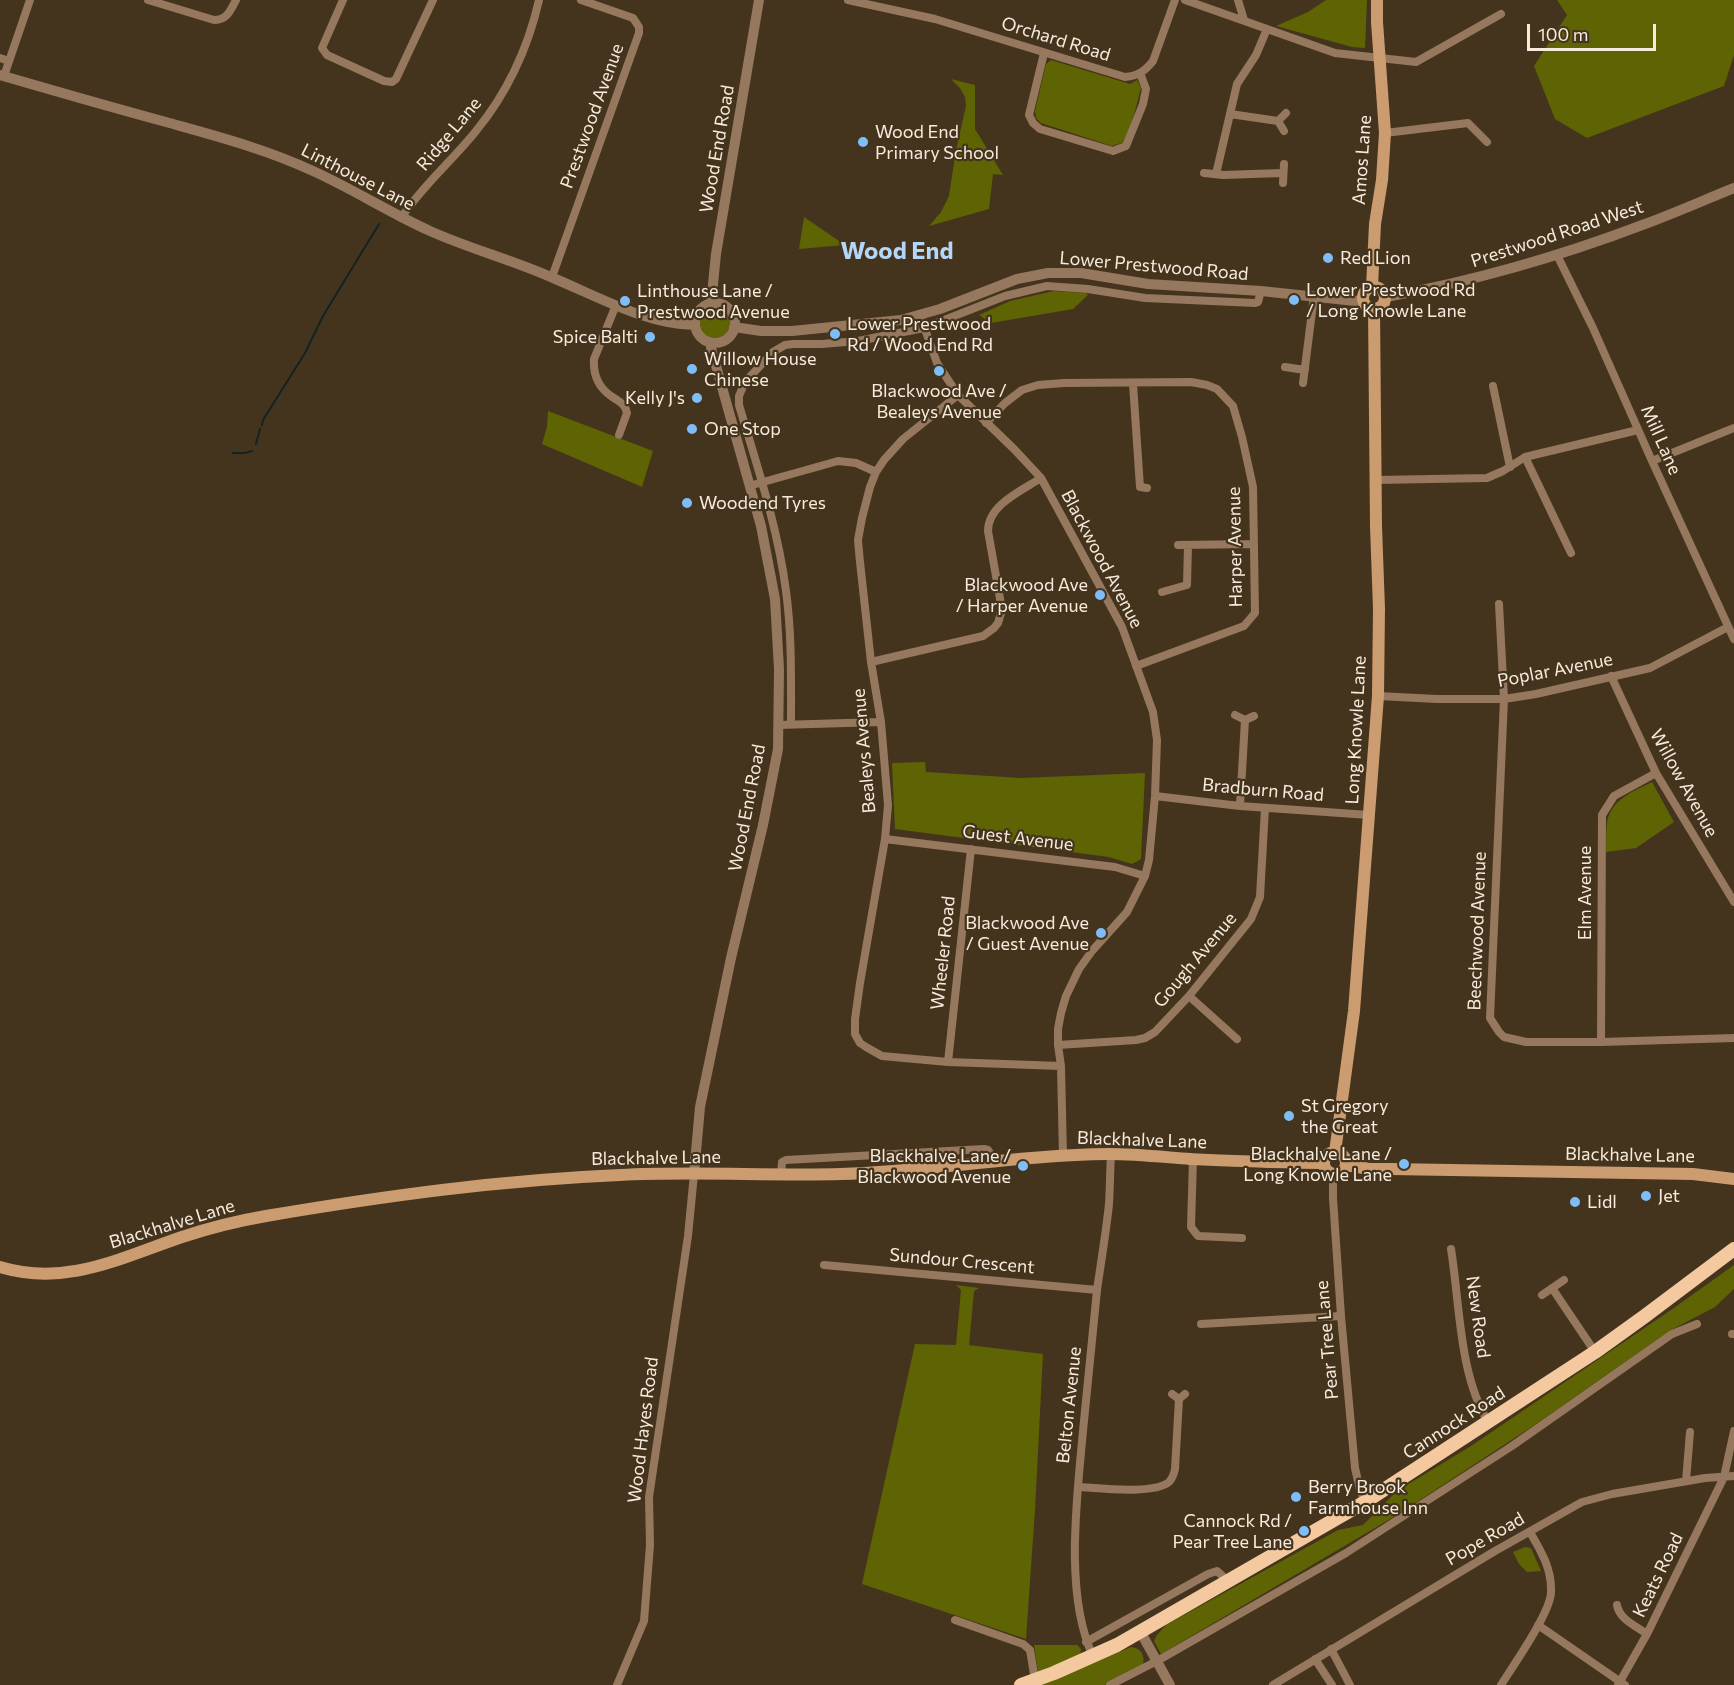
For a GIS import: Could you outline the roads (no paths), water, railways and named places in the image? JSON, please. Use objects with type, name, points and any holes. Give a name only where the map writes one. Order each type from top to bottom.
[{"type":"highway","name":"Cannock Road","points":[[1021,1685],[1117,1645],[1365,1502],[1595,1352],[1734,1250]]},
{"type":"main road","name":"Amos Lane","points":[[1372,287],[1374,230],[1382,180],[1385,133],[1377,0]]},
{"type":"main road","points":[[1372,287],[1381,288],[1386,297],[1382,306],[1374,309],[1367,306],[1363,300],[1365,291],[1372,287]]},
{"type":"main road","name":"Long Knowle Lane","points":[[1335,1152],[1354,1011],[1378,696],[1379,609],[1375,480],[1374,309]]},
{"type":"main road","points":[[1335,1152],[1343,1156],[1346,1165],[1340,1172],[1333,1174],[1326,1170],[1324,1163],[1327,1156],[1335,1152]]},
{"type":"main road","name":"Blackhalve Lane","points":[[0,1266],[18,1272],[35,1274],[68,1273],[245,1219],[436,1190],[529,1180],[625,1175],[855,1173],[1111,1154],[1324,1163]]},
{"type":"main road","name":"Blackhalve Lane","points":[[1346,1165],[1400,1170],[1693,1174],[1734,1179]]},
{"type":"street","points":[[2,76],[4,60],[30,0]]},
{"type":"street","points":[[148,0],[220,20],[226,17],[236,0]]},
{"type":"street","points":[[343,0],[322,48],[327,55],[384,81],[392,82],[396,79],[433,0]]},
{"type":"street","name":"Ridge Lane","points":[[401,218],[411,202],[476,132],[498,101],[523,52],[534,21],[538,0]]},
{"type":"street","name":"Prestwood Avenue","points":[[552,277],[639,33],[639,27],[633,18],[581,0]]},
{"type":"street","name":"Wood End Road","points":[[711,304],[716,254],[759,0]]},
{"type":"street","name":"Orchard Road","points":[[848,0],[935,19],[1125,77],[1140,73]]},
{"type":"street","points":[[1044,53],[1029,115],[1033,123],[1040,129],[1113,151],[1126,146],[1143,104],[1146,89],[1140,73],[1153,61],[1175,0]]},
{"type":"street","points":[[1185,0],[1335,53],[1416,62],[1501,14]]},
{"type":"street","points":[[1238,0],[1244,20]]},
{"type":"street","points":[[1216,174],[1237,84],[1256,55],[1267,29]]},
{"type":"street","name":"Linthouse Lane","points":[[2,76],[274,155],[314,171],[432,232],[552,277],[657,320],[695,325]]},
{"type":"street","points":[[1278,121],[1286,113]]},
{"type":"street","points":[[1230,114],[1278,121]]},
{"type":"street","points":[[1278,121],[1284,131]]},
{"type":"street","points":[[1385,133],[1468,123],[1487,142]]},
{"type":"street","points":[[1204,173],[1283,178],[1284,164]]},
{"type":"street","name":"Prestwood Road West","points":[[1386,297],[1464,281],[1557,255],[1647,224],[1734,188]]},
{"type":"street","name":"Mill Lane","points":[[1557,255],[1593,328],[1734,639]]},
{"type":"street","name":"Lower Prestwood Road","points":[[734,327],[760,331],[808,330],[901,320],[1000,284],[1048,273],[1081,273],[1148,284],[1363,300]]},
{"type":"street","points":[[791,724],[791,653],[786,592],[774,529],[739,405],[739,396],[746,382],[773,352],[785,345],[858,341],[924,328],[1005,296],[1047,286],[1088,289],[1145,298],[1255,303],[1258,302],[1261,291]]},
{"type":"street","points":[[1303,383],[1314,296]]},
{"type":"street","points":[[711,304],[719,304],[729,309],[734,320],[734,327],[730,335],[727,339],[717,343],[703,339],[695,325],[698,312],[711,304]]},
{"type":"street","points":[[616,305],[594,364],[600,385],[627,409],[619,435]]},
{"type":"street","name":"Blackwood Avenue","points":[[920,315],[937,363],[958,395],[1041,478],[1122,627],[1153,712],[1156,740],[1155,796],[1149,860],[1145,876],[1127,912],[1092,951],[1075,976],[1064,1003],[1058,1029],[1061,1066],[1062,1156]]},
{"type":"street","name":"Wood End Road","points":[[694,1174],[700,1107],[778,749],[779,660],[775,599],[768,559],[711,348],[712,343]]},
{"type":"street","points":[[1285,367],[1305,370]]},
{"type":"street","name":"Harper Avenue","points":[[986,423],[1005,403],[1022,390],[1064,383],[1191,382],[1207,384],[1217,389],[1233,406],[1252,487],[1255,613],[1244,626],[1136,666]]},
{"type":"street","points":[[1133,384],[1140,488],[1147,488]]},
{"type":"street","points":[[1493,386],[1510,467]]},
{"type":"street","name":"Bealeys Avenue","points":[[958,395],[903,440],[876,472],[866,495],[858,540],[871,662],[881,722],[888,805],[885,838],[860,983],[855,1034],[860,1043],[882,1056],[948,1062],[1061,1066]]},
{"type":"street","points":[[1652,461],[1734,428]]},
{"type":"street","points":[[1375,480],[1487,478],[1525,458],[1638,430]]},
{"type":"street","points":[[1525,458],[1571,554]]},
{"type":"street","points":[[749,486],[837,461],[856,463],[876,472]]},
{"type":"street","points":[[871,662],[983,636],[994,628],[1000,616],[1001,603],[988,531],[989,521],[998,508],[1041,478]]},
{"type":"street","points":[[1178,545],[1254,544]]},
{"type":"street","points":[[1162,592],[1187,585],[1188,545]]},
{"type":"street","name":"Beechwood Avenue","points":[[1499,604],[1504,699],[1490,1018],[1504,1037],[1527,1042],[1734,1038]]},
{"type":"street","name":"Poplar Avenue","points":[[1378,696],[1504,699],[1536,694],[1650,668],[1728,627]]},
{"type":"street","name":"Willow Avenue","points":[[1611,676],[1656,773],[1734,902]]},
{"type":"street","points":[[1235,715],[1249,718],[1240,806]]},
{"type":"street","points":[[778,725],[881,722]]},
{"type":"street","name":"Elm Avenue","points":[[1601,1042],[1602,815],[1614,796],[1656,773]]},
{"type":"street","name":"Bradburn Road","points":[[1155,796],[1240,806],[1369,814]]},
{"type":"street","name":"Gough Avenue","points":[[1058,1045],[1145,1038],[1155,1032],[1189,996],[1251,919],[1260,897],[1265,808]]},
{"type":"street","name":"Guest Avenue","points":[[885,838],[1115,867],[1145,876]]},
{"type":"street","name":"Wheeler Road","points":[[948,1062],[971,849]]},
{"type":"street","points":[[1189,996],[1237,1040]]},
{"type":"street","points":[[781,1175],[782,1162],[786,1160],[984,1149],[988,1150],[995,1161]]},
{"type":"street","name":"Belton Avenue","points":[[1093,1656],[1080,1622],[1075,1569],[1078,1487],[1097,1290],[1109,1205],[1111,1154]]},
{"type":"street","points":[[1193,1159],[1191,1227],[1198,1236],[1242,1238]]},
{"type":"street","name":"Wood Hayes Road","points":[[617,1685],[644,1621],[650,1545],[649,1497],[688,1236],[694,1174]]},
{"type":"street","name":"Pear Tree Lane","points":[[1333,1174],[1341,1316],[1355,1468],[1365,1502]]},
{"type":"street","name":"New Road","points":[[1451,1250],[1464,1354],[1481,1410],[1488,1422]]},
{"type":"street","name":"Sundour Crescent","points":[[824,1265],[1097,1290]]},
{"type":"street","points":[[1542,1295],[1564,1280]]},
{"type":"street","points":[[1552,1288],[1595,1352]]},
{"type":"street","points":[[1201,1324],[1341,1316]]},
{"type":"street","points":[[1110,1685],[1157,1661],[1346,1553],[1512,1446],[1672,1334],[1697,1324]]},
{"type":"street","points":[[1078,1487],[1134,1490],[1166,1484],[1173,1476],[1174,1469],[1178,1396]]},
{"type":"street","name":"Keats Road","points":[[1621,1684],[1724,1477],[1734,1431]]},
{"type":"street","points":[[1686,1481],[1690,1432]]},
{"type":"street","name":"Pope Road","points":[[1273,1685],[1495,1551],[1582,1502],[1612,1494],[1686,1481],[1734,1476]]},
{"type":"street","points":[[1501,1685],[1547,1610],[1552,1594],[1545,1558],[1530,1532]]},
{"type":"street","points":[[1086,1642],[1208,1574],[1217,1571],[1228,1581]]},
{"type":"street","points":[[1617,1605],[1622,1617],[1647,1634]]},
{"type":"street","points":[[955,1620],[1023,1644],[1030,1650],[1035,1680]]},
{"type":"street","points":[[1538,1625],[1621,1684]]},
{"type":"street","points":[[1140,1631],[1170,1685]]},
{"type":"street","points":[[1331,1649],[1350,1685]]},
{"type":"street","points":[[1315,1659],[1332,1685]]},
{"type":"waterway","points":[[262,425],[305,353],[323,316],[379,224]]},
{"type":"waterway","points":[[256,444],[260,429]]},
{"type":"waterway","points":[[233,453],[252,451]]},
{"type":"place","name":"Wood End Primary School","points":[[863,142]]},
{"type":"place","name":"Red Lion","points":[[1328,258]]},
{"type":"place","name":"Lower Prestwood Rd / Long Knowle Lane","points":[[1294,300]]},
{"type":"place","name":"Linthouse Lane / Prestwood Avenue","points":[[625,301]]},
{"type":"place","name":"Lower Prestwood Rd / Wood End Rd","points":[[835,334]]},
{"type":"place","name":"Spice Balti","points":[[650,337]]},
{"type":"place","name":"Willow House Chinese","points":[[692,369]]},
{"type":"place","name":"Blackwood Ave / Bealeys Avenue","points":[[939,371]]},
{"type":"place","name":"Kelly J's","points":[[697,398]]},
{"type":"place","name":"One Stop","points":[[692,429]]},
{"type":"place","name":"Woodend Tyres","points":[[687,503]]},
{"type":"place","name":"Blackwood Ave / Harper Avenue","points":[[1100,595]]},
{"type":"place","name":"Blackwood Ave / Guest Avenue","points":[[1101,933]]},
{"type":"place","name":"St Gregory the Great","points":[[1289,1116]]},
{"type":"place","name":"Blackhalve Lane / Long Knowle Lane","points":[[1404,1164]]},
{"type":"place","name":"Blackhalve Lane / Blackwood Avenue","points":[[1023,1166]]},
{"type":"place","name":"Jet","points":[[1646,1196]]},
{"type":"place","name":"Lidl","points":[[1575,1202]]},
{"type":"place","name":"Berry Brook Farmhouse Inn","points":[[1296,1497]]},
{"type":"place","name":"Cannock Rd / Pear Tree Lane","points":[[1304,1531]]},
{"type":"district","name":"Wood End","points":[[897,251]]}]
